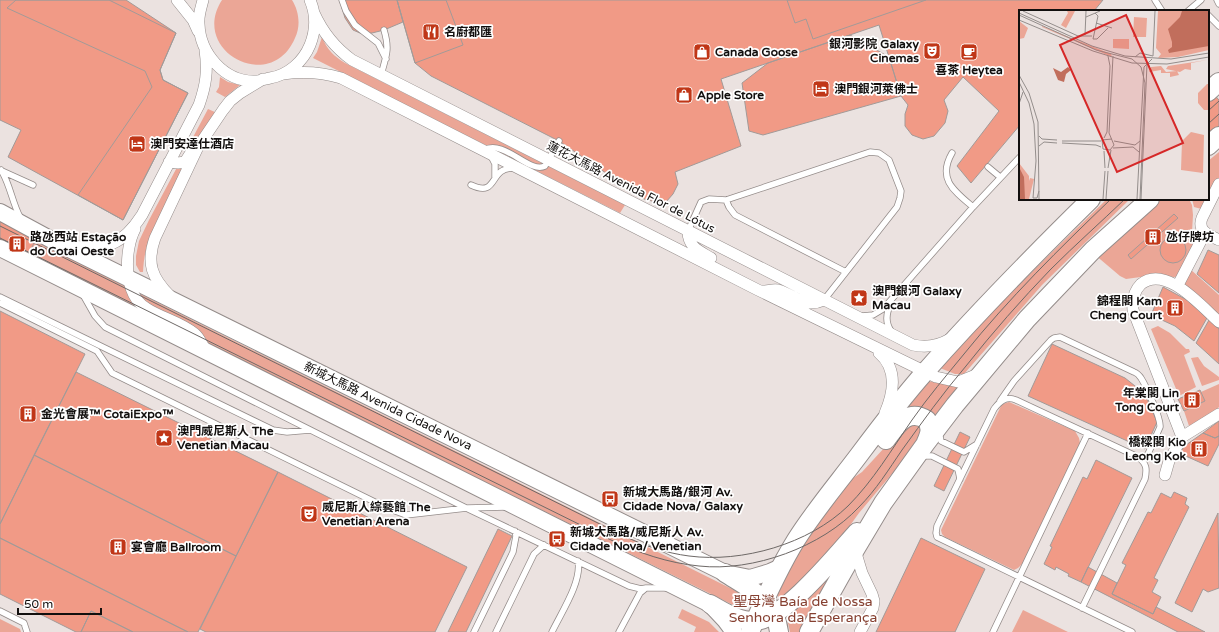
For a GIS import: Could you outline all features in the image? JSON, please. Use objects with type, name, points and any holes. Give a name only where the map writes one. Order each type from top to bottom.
[{"type":"main road","points":[[1209,91],[1219,82]]},
{"type":"main road","points":[[1209,145],[1219,136]]},
{"type":"main road","points":[[0,248],[740,619],[752,627],[769,607],[781,566],[797,539],[878,431],[925,372],[957,336],[1090,200]]},
{"type":"main road","points":[[809,632],[883,503],[938,426],[982,371],[1043,302],[1093,250],[1149,200]]},
{"type":"main road","name":"新城大馬路 Avenida Cidade Nova","points":[[0,212],[61,245],[725,573],[750,578],[770,572],[781,566]]},
{"type":"main road","points":[[839,481],[860,469],[905,418],[918,416],[927,420],[930,428],[926,443]]},
{"type":"main road","points":[[769,607],[795,598],[883,503]]},
{"type":"main road","points":[[725,573],[749,587],[769,607],[779,632]]},
{"type":"main road","points":[[710,604],[734,632]]},
{"type":"street","points":[[177,0],[193,20],[200,36],[205,50],[207,78],[199,105],[132,234],[128,246],[127,269],[128,278],[135,296],[144,307],[192,332],[199,338],[207,352]]},
{"type":"street","points":[[200,36],[200,10],[203,0]]},
{"type":"street","points":[[283,74],[298,64],[308,49],[314,31],[314,13],[310,0]]},
{"type":"street","name":"蓮花大馬路 Avenida Flor de Lótus","points":[[314,13],[320,27],[329,40],[352,60],[853,315],[913,345],[938,345],[957,336]]},
{"type":"street","points":[[205,50],[211,59],[226,72],[245,80],[255,81],[297,72],[327,74],[341,78],[754,288],[940,379],[958,382],[975,376],[982,371]]},
{"type":"street","points":[[174,300],[153,275],[150,259],[155,238],[198,147],[230,101],[263,79]]},
{"type":"street","points":[[170,162],[185,162],[193,149],[198,147]]},
{"type":"street","points":[[1219,184],[1201,220],[1201,227],[1205,233],[1219,240]]},
{"type":"street","points":[[61,245],[104,247],[126,236],[142,215]]},
{"type":"street","points":[[688,231],[689,242],[693,247],[699,252],[740,272],[754,288],[780,291],[809,303],[818,303],[824,300]]},
{"type":"street","points":[[1178,285],[1205,233]]},
{"type":"street","points":[[1182,438],[1133,310],[1132,303],[1134,295],[1138,287],[1146,281],[1162,279],[1178,285],[1219,322]]},
{"type":"street","points":[[872,347],[885,358],[890,366],[892,374],[890,397],[878,431]]},
{"type":"street","points":[[1165,475],[1169,461],[1182,438],[1219,414]]},
{"type":"street","points":[[855,550],[862,573],[874,601],[873,608],[860,632]]},
{"type":"lane","points":[[342,0],[346,11],[355,25],[378,43],[386,59]]},
{"type":"lane","points":[[1156,0],[1161,10]]},
{"type":"lane","points":[[1189,10],[1201,0]]},
{"type":"lane","points":[[1217,0],[1219,4]]},
{"type":"lane","points":[[1209,16],[1219,26]]},
{"type":"lane","points":[[381,75],[388,48],[384,30]]},
{"type":"lane","points":[[495,177],[495,164],[487,152],[488,148],[499,148],[537,167],[542,168],[549,160],[559,141]]},
{"type":"lane","points":[[688,231],[701,202],[709,199],[726,200],[870,152],[879,153],[889,160],[901,190],[897,207],[824,300]]},
{"type":"lane","points":[[952,153],[947,161],[946,177],[953,189],[973,207]]},
{"type":"lane","points":[[853,315],[867,316],[879,313],[883,310],[895,294],[1000,177],[1019,158]]},
{"type":"lane","points":[[988,167],[1000,177]]},
{"type":"lane","points":[[471,185],[479,189],[490,187],[499,172],[504,169],[518,168]]},
{"type":"lane","points":[[0,170],[33,185]]},
{"type":"lane","points":[[0,170],[5,177],[18,213],[26,226]]},
{"type":"lane","points":[[726,200],[728,207],[734,215],[846,272]]},
{"type":"lane","points":[[79,288],[95,316],[105,328],[467,508],[629,586],[634,588],[677,588]]},
{"type":"lane","points":[[893,335],[888,326],[887,317],[895,294]]},
{"type":"lane","points":[[0,297],[273,430],[287,432],[310,430]]},
{"type":"lane","points":[[0,303],[97,351],[112,373],[387,508],[406,515],[467,508],[516,507]]},
{"type":"lane","points":[[1132,632],[1018,578],[937,537],[936,533],[937,526],[994,409],[1020,373],[1054,338],[1060,337],[1134,372],[1141,378],[1158,414],[1161,424],[1148,454],[1146,456],[1138,457]]},
{"type":"lane","points":[[994,409],[1002,400],[1012,398],[1138,457],[1144,462],[1147,470],[1145,480],[1082,608]]},
{"type":"lane","points":[[938,426],[941,441],[964,452],[977,444]]},
{"type":"lane","points":[[993,632],[1088,433]]},
{"type":"lane","points":[[913,460],[920,457],[932,456],[958,469],[960,479]]},
{"type":"lane","points":[[474,632],[513,552],[516,536],[515,531]]},
{"type":"lane","points":[[496,632],[529,563],[534,554],[544,545]]},
{"type":"lane","points":[[552,632],[577,580],[579,569],[578,561]]},
{"type":"lane","points":[[619,632],[636,599],[646,588]]},
{"type":"lane","points":[[0,611],[24,623],[27,632]]},
{"type":"shaded area","points":[[222,0],[292,0],[298,14],[299,24],[295,38],[284,55],[269,63],[253,64],[237,60],[224,49],[216,35],[215,19]]},
{"type":"shaded area","points":[[322,37],[326,46],[331,52],[345,63],[625,205],[620,213],[313,58],[317,52]]},
{"type":"shaded area","points":[[220,77],[228,82],[240,85],[225,97],[216,92],[219,87]]},
{"type":"shaded area","points":[[208,109],[217,113],[155,227],[146,249],[143,272],[140,272],[136,265],[139,241]]},
{"type":"shaded area","points":[[1219,152],[1219,181],[1205,210],[1194,207],[1192,200],[1209,200],[1209,160]]},
{"type":"shaded area","points":[[1106,200],[1129,200],[1042,285],[964,374],[955,374],[940,368],[965,339]]},
{"type":"shaded area","points":[[1157,200],[1190,200],[1192,205],[1193,215],[1192,232],[1195,240],[1179,275],[1175,277],[1148,276],[1126,279],[1120,276],[1094,254]]},
{"type":"shaded area","points":[[0,224],[738,592],[749,599],[751,604],[745,607],[738,607],[731,604],[0,241]]},
{"type":"shaded area","points":[[1190,269],[1219,295],[1219,317],[1183,284]]},
{"type":"shaded area","points":[[1158,326],[1170,333],[1186,349],[1189,349],[1190,352],[1184,355],[1196,387],[1179,396],[1151,329]]},
{"type":"shaded area","points":[[1198,357],[1204,366],[1219,377],[1219,380],[1202,386],[1191,358]]},
{"type":"shaded area","points":[[928,381],[958,387],[933,418],[902,412]]},
{"type":"shaded area","points":[[1219,384],[1219,407],[1213,413],[1189,426],[1184,411],[1205,401],[1201,392]]},
{"type":"shaded area","points":[[1009,402],[1075,431],[1080,443],[1023,563],[1014,570],[945,537],[941,530],[1001,406]]},
{"type":"shaded area","points":[[908,422],[917,424],[921,431],[907,456],[859,513],[828,556],[784,598],[780,598],[777,595],[779,586],[791,559],[843,485],[862,472]]},
{"type":"shaded area","points":[[832,573],[803,632],[790,632],[786,614]]},
{"type":"shaded area","points":[[682,609],[709,622],[719,632],[694,632],[696,627],[678,618]]},
{"type":"shaded area","points":[[1023,610],[1068,632],[1012,632]]},
{"type":"shaded area","points":[[0,619],[20,629],[21,632],[0,632]]},
{"type":"building","points":[[0,0],[126,0],[176,33],[160,70],[163,80],[188,93],[123,220],[8,157],[21,130],[0,120]]},
{"type":"building","name":"澳門安達仕酒店","points":[[16,0],[109,0],[176,33],[160,70],[163,80],[188,93],[123,220],[78,195],[152,87],[145,71],[7,8]]},
{"type":"building","points":[[345,0],[397,0],[403,22],[384,30],[372,33],[360,33],[353,30],[345,18],[342,8]]},
{"type":"building","points":[[397,0],[446,0],[463,45],[415,63]]},
{"type":"building","points":[[397,0],[1103,0],[1095,10],[1019,10],[1019,126],[971,183],[957,166],[999,111],[963,77],[944,100],[948,111],[945,123],[934,136],[923,139],[912,135],[905,126],[905,114],[908,105],[901,96],[879,25],[721,79],[741,146],[675,172],[678,184],[673,194],[666,202],[656,202],[644,199],[559,141],[431,76],[415,63]]},
{"type":"building","points":[[787,0],[926,0],[813,39],[806,19],[795,23]]},
{"type":"building","name":"澳門銀河萊佛士","points":[[850,35],[889,57],[901,96],[763,135],[749,131],[742,83],[768,63]]},
{"type":"building","points":[[1209,89],[1219,100],[1219,139],[1209,148]]},
{"type":"building","name":"路氹西站 Estação do Cotai Oeste","points":[[0,213],[39,233],[22,267],[0,256]]},
{"type":"building","name":"氹仔牌坊","points":[[1174,214],[1178,218],[1131,259],[1128,255]]},
{"type":"building","points":[[1173,237],[1182,241],[1186,250],[1182,259],[1173,263],[1164,259],[1160,250],[1164,241]]},
{"type":"building","points":[[1208,250],[1219,255],[1219,293],[1197,274]]},
{"type":"building","name":"錦程閣 Kam Cheng Court","points":[[1163,287],[1187,300],[1207,318],[1194,341],[1175,326],[1151,315]]},
{"type":"building","name":"金光會展™ CotaiExpo™","points":[[0,311],[85,354],[0,524]]},
{"type":"building","points":[[1209,320],[1219,329],[1219,364],[1196,343]]},
{"type":"building","points":[[1052,344],[1125,378],[1145,394],[1157,422],[1145,449],[1028,396]]},
{"type":"building","points":[[76,372],[278,472],[236,556],[34,455]]},
{"type":"building","name":"年棠閣 Lin Tong Court","points":[[1200,390],[1205,401],[1184,411],[1178,399]]},
{"type":"building","points":[[1219,421],[1219,436],[1215,438],[1203,433]]},
{"type":"building","points":[[960,432],[970,437],[944,491],[934,486]]},
{"type":"building","name":"橋樑閣 Kio Leong Kok","points":[[1203,433],[1215,438],[1219,436],[1219,444],[1208,466],[1179,453],[1186,445]]},
{"type":"building","name":"宴會廳 Ballroom","points":[[34,455],[236,556],[198,632],[188,632],[0,538],[0,524]]},
{"type":"building","points":[[1096,460],[1132,478],[1081,582],[1068,576],[1069,574],[1056,567],[1055,570],[1044,564],[1052,547],[1050,546],[1083,477],[1087,479]]},
{"type":"building","name":"威尼斯人綜藝館 The Venetian Arena","points":[[278,472],[467,567],[435,632],[206,632],[200,629]]},
{"type":"building","points":[[1174,492],[1187,498],[1185,504],[1189,507],[1154,578],[1158,580],[1152,592],[1161,597],[1153,614],[1112,594],[1126,565],[1122,563],[1148,512],[1151,513],[1161,493],[1171,498]]},
{"type":"building","points":[[1218,513],[1219,588],[1208,592],[1203,589],[1192,612],[1175,603]]},
{"type":"building","points":[[498,529],[512,536],[466,632],[448,632]]},
{"type":"building","points":[[0,538],[188,632],[133,632],[91,611],[81,632],[76,632],[0,594]]},
{"type":"building","points":[[921,538],[985,569],[955,632],[876,632]]},
{"type":"building","points":[[1088,567],[1117,583],[1112,594],[1153,614],[1156,607],[1205,632],[1178,632],[1081,582]]},
{"type":"building","points":[[91,611],[133,632],[81,632]]},
{"type":"tram line","points":[[1209,110],[1219,101]]},
{"type":"tram line","points":[[1209,123],[1219,114]]},
{"type":"tram line","points":[[0,226],[624,536],[648,546],[680,555],[709,557],[731,556],[774,548],[814,531],[848,506],[874,475],[924,403],[981,333],[1035,274],[1110,200]]},
{"type":"tram line","points":[[0,238],[611,540],[665,560],[687,565],[720,567],[764,561],[785,554],[826,534],[844,521],[871,494],[941,397],[1007,316],[1069,251],[1124,200]]},
{"type":"place","name":"名廚都匯","points":[[431,32]]},
{"type":"place","name":"銀河影院 Galaxy Cinemas","points":[[932,51]]},
{"type":"place","name":"Canada Goose","points":[[702,52]]},
{"type":"place","name":"喜茶 Heytea","points":[[969,52]]},
{"type":"place","name":"澳門銀河萊佛士","points":[[821,89]]},
{"type":"place","name":"Apple Store","points":[[684,95]]},
{"type":"place","name":"澳門安達仕酒店","points":[[137,144]]},
{"type":"place","name":"氹仔牌坊","points":[[1153,237]]},
{"type":"place","name":"路氹西站 Estação do Cotai Oeste","points":[[17,244]]},
{"type":"place","name":"澳門銀河 Galaxy Macau","points":[[859,298]]},
{"type":"place","name":"錦程閣 Kam Cheng Court","points":[[1175,308]]},
{"type":"place","name":"年棠閣 Lin Tong Court","points":[[1192,400]]},
{"type":"place","name":"金光會展™ CotaiExpo™","points":[[28,414]]},
{"type":"place","name":"澳門威尼斯人 The Venetian Macau","points":[[164,438]]},
{"type":"place","name":"橋樑閣 Kio Leong Kok","points":[[1199,449]]},
{"type":"place","name":"新城大馬路/銀河 Av. Cidade Nova/ Galaxy","points":[[610,499]]},
{"type":"place","name":"威尼斯人綜藝館 The Venetian Arena","points":[[309,514]]},
{"type":"place","name":"新城大馬路/威尼斯人 Av. Cidade Nova/ Venetian","points":[[557,539]]},
{"type":"place","name":"宴會廳 Ballroom","points":[[118,547]]},
{"type":"district","name":"聖母灣 Baía de Nossa Senhora da Esperança","points":[[803,610]]}]
